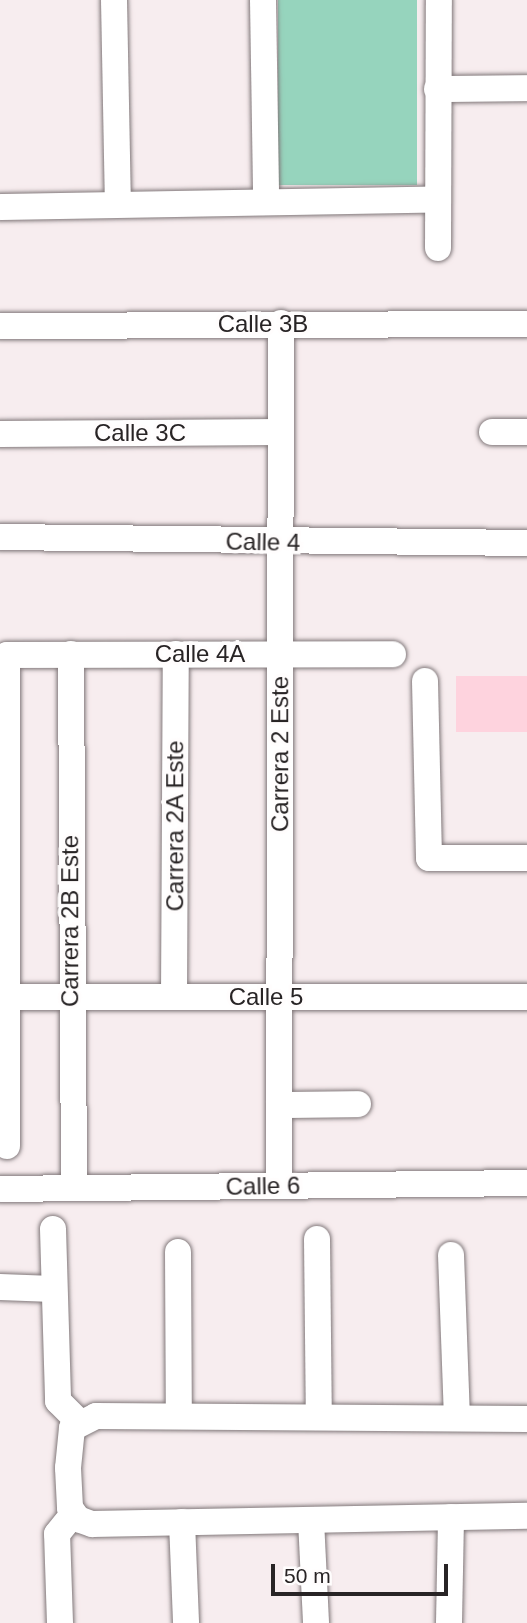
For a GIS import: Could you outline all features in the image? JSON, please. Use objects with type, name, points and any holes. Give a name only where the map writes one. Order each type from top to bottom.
[{"type":"street","points":[[114,0],[118,204]]},
{"type":"street","points":[[263,0],[266,202]]},
{"type":"street","points":[[438,248],[439,0]]},
{"type":"street","points":[[437,89],[527,88]]},
{"type":"street","points":[[0,207],[437,199]]},
{"type":"street","name":"Calle 3B","points":[[0,327],[281,323],[527,324]]},
{"type":"street","name":"Carrera 2 Este","points":[[279,1186],[281,323]]},
{"type":"street","name":"Calle 3C","points":[[0,434],[281,432]]},
{"type":"street","points":[[492,432],[527,432]]},
{"type":"street","name":"Calle 4","points":[[0,537],[527,543]]},
{"type":"street","name":"Carrera 2B Este","points":[[71,654],[69,997],[74,1188]]},
{"type":"street","name":"Carrera 2A Este","points":[[174,997],[176,654]]},
{"type":"street","name":"Calle 4A","points":[[5,997],[7,655],[393,654]]},
{"type":"street","points":[[425,681],[429,858],[527,858]]},
{"type":"street","points":[[5,997],[7,1146]]},
{"type":"street","name":"Calle 5","points":[[5,997],[527,997]]},
{"type":"street","points":[[279,1105],[358,1104]]},
{"type":"street","name":"Calle 6","points":[[0,1189],[527,1183]]},
{"type":"street","points":[[53,1229],[58,1401],[78,1421]]},
{"type":"street","points":[[317,1239],[319,1418]]},
{"type":"street","points":[[178,1252],[178,1416]]},
{"type":"street","points":[[451,1255],[457,1419]]},
{"type":"street","points":[[0,1287],[53,1289]]},
{"type":"street","points":[[527,1419],[96,1416],[78,1421],[68,1437],[68,1501],[73,1514],[92,1524],[527,1516]]},
{"type":"street","points":[[60,1623],[57,1534],[73,1514]]},
{"type":"street","points":[[449,1623],[451,1517]]},
{"type":"street","points":[[311,1520],[316,1623]]},
{"type":"street","points":[[183,1522],[187,1623]]},
{"type":"shaded area","points":[[278,0],[417,0],[417,185],[278,185]]},
{"type":"shaded area","points":[[456,676],[527,676],[527,732],[456,732]]}]
